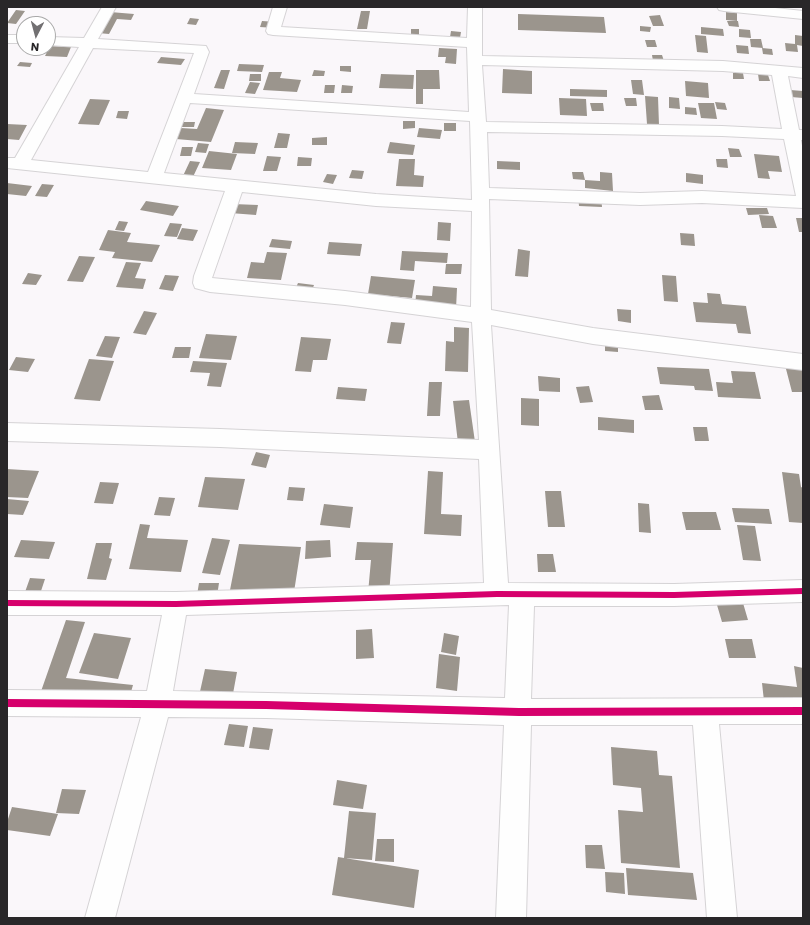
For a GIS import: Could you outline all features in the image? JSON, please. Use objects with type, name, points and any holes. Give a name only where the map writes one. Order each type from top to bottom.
[{"type":"street","points":[[110,7],[14,164],[376,200],[640,200],[702,197],[803,202]]},
{"type":"street","points":[[280,7],[273,31],[474,43]]},
{"type":"street","points":[[474,7],[474,60],[478,122],[480,199],[481,316],[490,450],[497,594]]},
{"type":"street","points":[[724,7],[803,15]]},
{"type":"street","points":[[56,40],[200,49],[202,52],[154,178]]},
{"type":"street","points":[[474,60],[685,64],[803,73]]},
{"type":"street","points":[[779,70],[797,134],[803,193]]},
{"type":"street","points":[[184,98],[478,122],[540,130],[646,129],[797,134]]},
{"type":"street","points":[[235,187],[203,276],[202,283],[345,298],[481,316],[592,336],[803,362]]},
{"type":"street","points":[[7,432],[220,438],[490,450]]},
{"type":"street","points":[[7,603],[176,604],[497,594],[674,595],[803,591]]},
{"type":"street","points":[[511,918],[522,594]]},
{"type":"street","points":[[100,918],[158,704],[176,604]]},
{"type":"street","points":[[7,703],[158,704],[519,712],[705,710],[803,711]]},
{"type":"street","points":[[705,710],[722,918]]},
{"type":"building","points":[[16,10],[25,11],[22,16],[16,16],[16,24],[7,23]]},
{"type":"building","points":[[361,11],[370,11],[367,29],[357,29]]},
{"type":"building","points":[[110,12],[134,14],[131,20],[117,19],[109,34],[98,33]]},
{"type":"building","points":[[726,12],[737,13],[737,21],[726,20]]},
{"type":"building","points":[[518,14],[604,17],[606,33],[518,30]]},
{"type":"building","points":[[660,15],[664,26],[653,26],[649,16]]},
{"type":"building","points":[[190,18],[199,19],[196,25],[187,24]]},
{"type":"building","points":[[262,21],[277,22],[275,28],[260,27]]},
{"type":"building","points":[[727,21],[738,21],[739,27],[729,26]]},
{"type":"building","points":[[640,26],[651,27],[650,32],[640,31]]},
{"type":"building","points":[[701,27],[723,29],[724,36],[701,34]]},
{"type":"building","points":[[411,29],[419,29],[419,36],[411,36]]},
{"type":"building","points":[[739,29],[750,30],[751,38],[739,37]]},
{"type":"building","points":[[451,31],[461,32],[460,38],[450,37]]},
{"type":"building","points":[[695,35],[706,36],[708,53],[697,52]]},
{"type":"building","points":[[795,35],[803,36],[803,46],[797,45],[798,52],[786,51],[785,43],[795,44]]},
{"type":"building","points":[[750,39],[761,39],[763,48],[751,47]]},
{"type":"building","points":[[645,40],[655,40],[657,47],[647,47]]},
{"type":"building","points":[[736,45],[748,46],[749,54],[737,53]]},
{"type":"building","points":[[56,46],[71,47],[67,57],[45,56],[56,56]]},
{"type":"building","points":[[439,48],[457,49],[456,64],[445,63],[446,57],[438,57]]},
{"type":"building","points":[[762,48],[772,49],[773,55],[763,54]]},
{"type":"building","points":[[652,55],[662,55],[664,61],[653,61]]},
{"type":"building","points":[[161,57],[185,59],[181,65],[157,63]]},
{"type":"building","points":[[20,62],[32,63],[30,67],[17,66]]},
{"type":"building","points":[[239,64],[264,65],[262,72],[237,71]]},
{"type":"building","points":[[340,66],[351,66],[351,72],[340,71]]},
{"type":"building","points":[[503,69],[532,71],[532,94],[502,93]]},
{"type":"building","points":[[221,70],[230,70],[224,89],[214,88]]},
{"type":"building","points":[[314,70],[325,71],[324,76],[312,76]]},
{"type":"building","points":[[416,70],[439,70],[440,89],[423,89],[423,104],[416,104]]},
{"type":"building","points":[[269,72],[282,72],[280,78],[301,80],[297,92],[263,90]]},
{"type":"building","points":[[733,73],[743,73],[744,79],[733,79]]},
{"type":"building","points":[[250,74],[261,74],[261,81],[249,81]]},
{"type":"building","points":[[381,74],[414,75],[413,89],[379,88]]},
{"type":"building","points":[[758,74],[768,75],[770,81],[759,81]]},
{"type":"building","points":[[631,80],[642,80],[644,95],[633,94]]},
{"type":"building","points":[[685,81],[708,83],[709,98],[686,96]]},
{"type":"building","points":[[250,82],[260,83],[255,94],[245,93]]},
{"type":"building","points":[[325,85],[335,85],[334,93],[324,93]]},
{"type":"building","points":[[342,85],[353,86],[352,93],[341,93]]},
{"type":"building","points":[[570,89],[607,90],[607,97],[570,96]]},
{"type":"building","points":[[790,90],[803,91],[803,98],[791,97]]},
{"type":"building","points":[[645,96],[658,97],[659,125],[647,124]]},
{"type":"building","points":[[669,97],[679,98],[680,109],[669,108]]},
{"type":"building","points":[[559,98],[586,99],[587,116],[560,115]]},
{"type":"building","points":[[624,98],[636,98],[637,106],[626,106]]},
{"type":"building","points":[[90,99],[110,100],[99,125],[78,124]]},
{"type":"building","points":[[715,102],[725,103],[727,110],[717,109]]},
{"type":"building","points":[[590,103],[603,103],[604,111],[592,111]]},
{"type":"building","points":[[698,103],[714,103],[717,119],[701,118]]},
{"type":"building","points":[[685,107],[696,108],[697,115],[685,114]]},
{"type":"building","points":[[206,108],[224,110],[211,142],[176,139],[181,128],[197,129]]},
{"type":"building","points":[[118,111],[129,111],[127,119],[116,118]]},
{"type":"building","points":[[403,121],[415,121],[415,128],[403,129]]},
{"type":"building","points":[[179,122],[195,122],[194,127],[177,127]]},
{"type":"building","points":[[444,123],[456,123],[456,131],[444,131]]},
{"type":"building","points":[[7,124],[27,125],[19,140],[7,139]]},
{"type":"building","points":[[419,128],[442,130],[440,139],[417,137]]},
{"type":"building","points":[[278,133],[290,134],[287,148],[274,148]]},
{"type":"building","points":[[327,137],[327,145],[312,145],[312,138]]},
{"type":"building","points":[[235,142],[258,143],[255,154],[232,153]]},
{"type":"building","points":[[390,142],[415,145],[413,155],[387,153]]},
{"type":"building","points":[[198,143],[209,144],[206,153],[195,152]]},
{"type":"building","points":[[182,147],[193,147],[191,156],[180,156]]},
{"type":"building","points":[[728,148],[739,149],[742,157],[730,157]]},
{"type":"building","points":[[209,151],[237,154],[231,170],[202,168]]},
{"type":"building","points":[[754,154],[779,156],[782,172],[768,171],[770,179],[758,178]]},
{"type":"building","points":[[267,156],[281,157],[277,171],[263,171]]},
{"type":"building","points":[[298,157],[312,158],[311,166],[297,166]]},
{"type":"building","points":[[399,159],[415,159],[414,175],[424,176],[423,187],[396,186]]},
{"type":"building","points":[[716,159],[727,159],[728,168],[717,167]]},
{"type":"building","points":[[190,161],[200,162],[192,179],[182,178]]},
{"type":"building","points":[[497,161],[520,162],[520,170],[497,169]]},
{"type":"building","points":[[352,170],[364,171],[362,179],[349,178]]},
{"type":"building","points":[[572,172],[583,172],[585,180],[573,179]]},
{"type":"building","points":[[600,172],[612,173],[613,191],[585,188],[585,180],[600,181]]},
{"type":"building","points":[[686,173],[703,175],[703,184],[686,182]]},
{"type":"building","points":[[327,174],[337,175],[333,184],[323,182]]},
{"type":"building","points":[[7,183],[32,186],[26,196],[7,194]]},
{"type":"building","points":[[42,184],[54,185],[47,197],[35,196]]},
{"type":"building","points":[[578,194],[601,195],[602,207],[579,206]]},
{"type":"building","points":[[146,201],[179,206],[173,216],[140,210]]},
{"type":"building","points":[[233,204],[258,205],[256,215],[230,213]]},
{"type":"building","points":[[746,208],[767,208],[769,214],[748,215]]},
{"type":"building","points":[[759,215],[773,216],[777,228],[762,228]]},
{"type":"building","points":[[796,218],[803,218],[803,232],[799,232]]},
{"type":"building","points":[[119,221],[128,222],[124,231],[115,230]]},
{"type":"building","points":[[438,222],[451,223],[450,241],[437,240]]},
{"type":"building","points":[[170,223],[182,224],[177,237],[164,236]]},
{"type":"building","points":[[182,228],[198,230],[193,241],[177,239]]},
{"type":"building","points":[[108,230],[131,233],[127,242],[160,245],[152,262],[112,258],[115,252],[99,250]]},
{"type":"building","points":[[680,233],[694,234],[695,246],[681,245]]},
{"type":"building","points":[[272,239],[292,241],[290,249],[269,247]]},
{"type":"building","points":[[329,242],[362,244],[360,256],[327,254]]},
{"type":"building","points":[[518,249],[530,251],[528,277],[515,276]]},
{"type":"building","points":[[402,251],[448,253],[447,263],[415,261],[414,271],[400,270]]},
{"type":"building","points":[[267,252],[287,253],[281,280],[247,278],[251,262],[264,263]]},
{"type":"building","points":[[79,256],[95,257],[83,282],[67,281]]},
{"type":"building","points":[[126,262],[141,263],[135,278],[146,279],[143,289],[116,287]]},
{"type":"building","points":[[446,264],[462,264],[461,274],[445,274]]},
{"type":"building","points":[[28,273],[42,275],[36,285],[22,284]]},
{"type":"building","points":[[165,275],[179,276],[173,291],[159,289]]},
{"type":"building","points":[[662,275],[676,276],[678,302],[664,301]]},
{"type":"building","points":[[371,276],[415,280],[412,298],[368,294]]},
{"type":"building","points":[[298,283],[314,285],[310,295],[294,292]]},
{"type":"building","points":[[433,286],[457,288],[456,309],[415,306],[416,295],[432,296]]},
{"type":"building","points":[[707,293],[720,294],[722,304],[746,306],[751,334],[738,333],[736,324],[696,322],[693,302],[708,303]]},
{"type":"building","points":[[617,309],[631,310],[631,323],[618,321]]},
{"type":"building","points":[[144,311],[157,313],[146,335],[133,333]]},
{"type":"building","points":[[391,322],[405,323],[401,344],[387,343]]},
{"type":"building","points":[[454,327],[469,328],[468,372],[445,371],[446,341],[454,342]]},
{"type":"building","points":[[206,334],[237,336],[231,360],[199,358]]},
{"type":"building","points":[[105,336],[120,337],[112,358],[96,356]]},
{"type":"building","points":[[301,337],[331,339],[327,360],[313,360],[311,372],[295,371]]},
{"type":"building","points":[[605,342],[618,343],[618,352],[605,351]]},
{"type":"building","points":[[175,347],[191,347],[189,358],[172,358]]},
{"type":"building","points":[[16,357],[35,359],[28,372],[9,370]]},
{"type":"building","points":[[89,359],[114,361],[100,401],[74,399]]},
{"type":"building","points":[[193,361],[227,363],[221,387],[207,386],[210,373],[190,372]]},
{"type":"building","points":[[657,367],[709,369],[713,391],[695,390],[694,386],[660,384]]},
{"type":"building","points":[[786,369],[803,369],[803,392],[792,392]]},
{"type":"building","points":[[731,371],[755,372],[761,399],[718,397],[716,382],[733,383]]},
{"type":"building","points":[[538,376],[560,378],[560,392],[539,391]]},
{"type":"building","points":[[429,382],[442,382],[440,416],[427,416]]},
{"type":"building","points":[[589,386],[593,402],[580,403],[576,387]]},
{"type":"building","points":[[338,387],[367,389],[365,401],[336,399]]},
{"type":"building","points":[[659,395],[663,410],[645,410],[642,396]]},
{"type":"building","points":[[521,398],[539,399],[539,426],[521,425]]},
{"type":"building","points":[[469,400],[475,442],[458,443],[453,401]]},
{"type":"building","points":[[598,417],[634,420],[634,433],[598,430]]},
{"type":"building","points":[[693,427],[707,427],[709,441],[695,441]]},
{"type":"building","points":[[256,452],[270,455],[266,468],[251,465]]},
{"type":"building","points":[[7,469],[39,471],[28,498],[7,497]]},
{"type":"building","points":[[428,471],[443,472],[441,514],[462,515],[461,536],[424,534]]},
{"type":"building","points":[[782,472],[799,474],[801,487],[803,488],[803,523],[789,522]]},
{"type":"building","points":[[205,477],[245,479],[238,510],[198,507]]},
{"type":"building","points":[[100,482],[119,483],[113,504],[94,503]]},
{"type":"building","points":[[289,487],[305,488],[303,501],[287,500]]},
{"type":"building","points":[[545,491],[561,491],[565,527],[548,527]]},
{"type":"building","points":[[159,497],[175,498],[170,516],[154,515]]},
{"type":"building","points":[[7,499],[29,501],[23,515],[7,514]]},
{"type":"building","points":[[638,503],[649,504],[651,533],[639,532]]},
{"type":"building","points":[[324,504],[353,507],[350,528],[320,525]]},
{"type":"building","points":[[732,508],[769,509],[772,524],[735,522]]},
{"type":"building","points":[[682,512],[716,512],[721,530],[686,530]]},
{"type":"building","points":[[140,524],[150,525],[147,538],[188,540],[181,572],[129,569]]},
{"type":"building","points":[[737,525],[755,526],[761,561],[743,560]]},
{"type":"building","points":[[212,538],[230,540],[220,575],[202,573]]},
{"type":"building","points":[[21,540],[55,542],[49,559],[14,557]]},
{"type":"building","points":[[330,540],[331,557],[305,559],[306,541]]},
{"type":"building","points":[[357,542],[393,543],[389,595],[368,593],[371,560],[355,560]]},
{"type":"building","points":[[96,543],[112,543],[109,558],[112,559],[106,580],[87,579]]},
{"type":"building","points":[[239,544],[301,547],[294,592],[230,590]]},
{"type":"building","points":[[537,554],[553,554],[556,572],[538,572]]},
{"type":"building","points":[[30,578],[45,579],[40,594],[25,592]]},
{"type":"building","points":[[199,583],[219,583],[217,596],[197,595]]},
{"type":"building","points":[[743,603],[748,620],[722,622],[717,605]]},
{"type":"building","points":[[66,620],[85,622],[66,678],[133,685],[127,706],[39,697]]},
{"type":"building","points":[[372,629],[374,658],[356,659],[356,630]]},
{"type":"building","points":[[94,633],[131,638],[118,679],[79,673]]},
{"type":"building","points":[[444,633],[459,636],[456,655],[441,652]]},
{"type":"building","points":[[725,639],[752,639],[756,658],[729,658]]},
{"type":"building","points":[[439,654],[460,657],[457,691],[436,688]]},
{"type":"building","points":[[794,666],[803,668],[803,706],[764,701],[762,683],[797,687]]},
{"type":"building","points":[[205,669],[237,672],[232,699],[199,696]]},
{"type":"building","points":[[229,724],[248,726],[244,747],[224,745]]},
{"type":"building","points":[[253,727],[273,729],[269,750],[249,748]]},
{"type":"building","points":[[611,747],[657,751],[659,775],[672,776],[680,868],[621,863],[618,810],[643,812],[641,788],[613,785]]},
{"type":"building","points":[[337,780],[367,785],[363,809],[333,805]]},
{"type":"building","points":[[62,789],[86,790],[79,814],[56,813]]},
{"type":"building","points":[[12,807],[58,814],[50,836],[7,830],[7,822]]},
{"type":"building","points":[[349,811],[376,813],[372,860],[344,858]]},
{"type":"building","points":[[377,839],[394,839],[394,862],[375,861]]},
{"type":"building","points":[[585,845],[602,845],[605,869],[586,868]]},
{"type":"building","points":[[338,857],[419,870],[414,908],[332,895]]},
{"type":"building","points":[[626,868],[693,873],[697,900],[628,895]]},
{"type":"building","points":[[605,872],[624,873],[625,894],[606,892]]},
{"type":"cycle path","points":[[7,603],[176,604],[497,594],[674,595],[803,591]]},
{"type":"cycle path","points":[[7,703],[266,705],[519,712],[803,711]]}]
